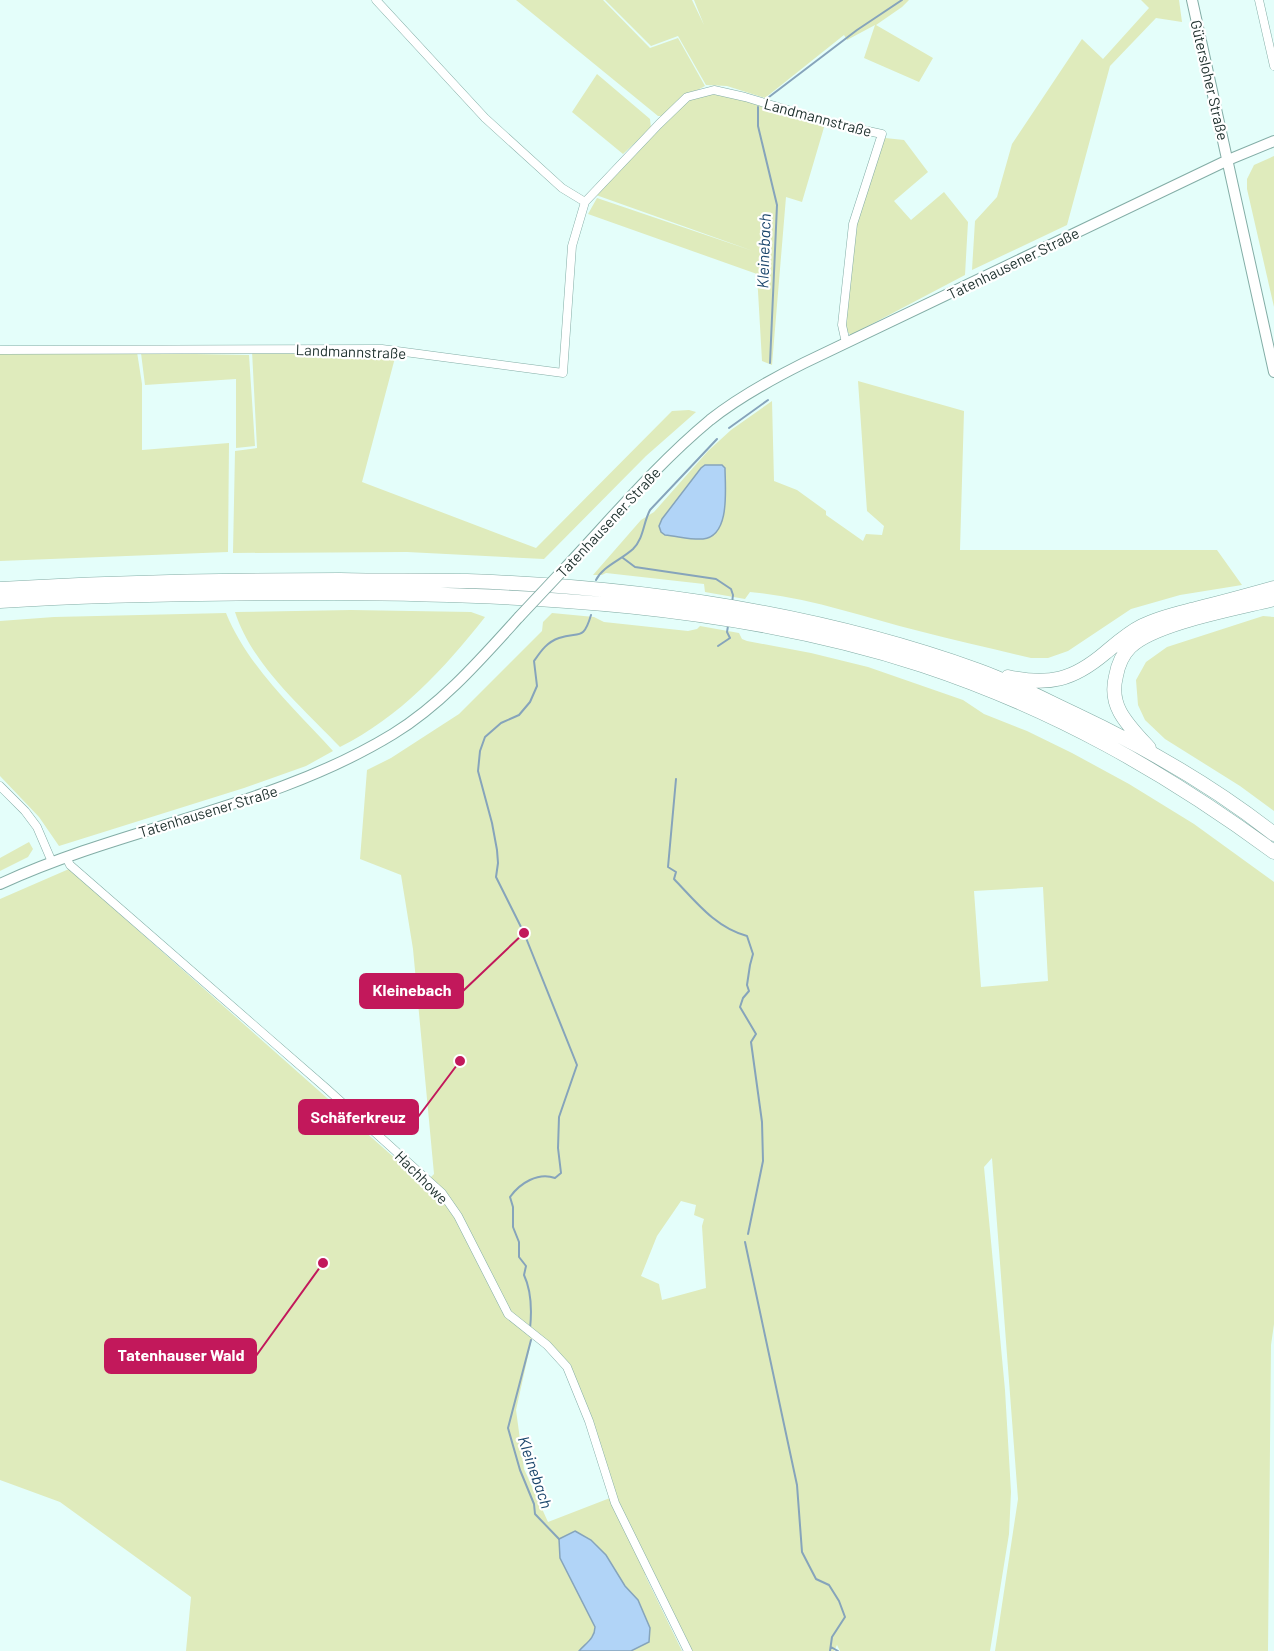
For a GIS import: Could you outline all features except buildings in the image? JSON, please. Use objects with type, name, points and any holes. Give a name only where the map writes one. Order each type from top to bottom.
[{"type":"highway","points":[[0,589],[216,581],[468,582],[563,587],[883,640],[981,672],[1110,730],[1154,754],[1216,793],[1274,834]]},
{"type":"highway","points":[[981,672],[1035,682],[1053,681],[1087,668],[1142,626],[1166,617],[1274,588]]},
{"type":"highway","points":[[0,601],[217,594],[388,593],[702,609]]},
{"type":"highway","points":[[1154,754],[1126,722],[1114,695],[1115,680],[1123,656],[1143,637],[1162,628],[1274,599]]},
{"type":"highway","points":[[745,616],[920,664],[1029,706],[1137,760],[1220,813],[1274,852]]},
{"type":"street","points":[[376,0],[485,118],[562,188],[585,201]]},
{"type":"street","name":"Gütersloher Straße","points":[[1192,0],[1274,372]]},
{"type":"street","points":[[1258,0],[1274,66]]},
{"type":"street","name":"Landmannstraße","points":[[0,350],[382,349],[563,373],[572,246],[585,201],[687,97],[714,90],[831,123],[882,134],[853,224],[842,325],[846,343]]},
{"type":"street","name":"Tatenhausener Straße","points":[[0,884],[66,857],[286,786],[343,761],[394,734],[432,706],[472,669],[669,457],[711,419],[773,379],[1228,160],[1274,141]]},
{"type":"street","points":[[0,786],[25,811],[37,827],[52,862]]},
{"type":"street","name":"Hachhowe","points":[[66,857],[70,865],[327,1089],[442,1193],[458,1216],[508,1314],[547,1345],[567,1367],[589,1421],[615,1503],[688,1651]]},
{"type":"green space","points":[[516,0],[603,0],[650,48],[678,38],[705,86],[690,94],[664,116],[658,116]]},
{"type":"green space","points":[[605,0],[692,0],[704,25],[694,0],[909,0],[876,25],[933,58],[919,82],[864,58],[875,25],[847,40],[844,35],[765,98],[727,86],[706,85],[678,36],[651,46]]},
{"type":"green space","points":[[1141,0],[1179,0],[1182,22],[1156,18],[1110,66],[1067,225],[972,270],[975,221],[997,197],[1012,144],[1082,39],[1103,59],[1149,8]]},
{"type":"green space","points":[[597,74],[650,119],[651,128],[623,154],[572,112]]},
{"type":"green space","points":[[713,92],[755,101],[825,124],[802,202],[786,197],[772,365],[762,361],[757,274],[588,214],[597,198],[753,251],[596,195],[687,101]]},
{"type":"green space","points":[[885,138],[904,140],[928,172],[894,201],[911,220],[944,192],[968,222],[965,275],[851,335],[844,329],[856,224]]},
{"type":"green space","points":[[1274,156],[1274,307],[1247,189],[1247,179],[1254,165]]},
{"type":"green space","points":[[252,351],[396,354],[362,482],[536,548],[672,411],[696,412],[646,456],[544,559],[407,552],[233,553],[235,451],[257,448]]},
{"type":"green space","points":[[137,352],[142,384],[142,450],[229,443],[228,552],[0,561],[0,354]]},
{"type":"green space","points":[[141,353],[249,355],[255,446],[236,448],[236,379],[145,385]]},
{"type":"green space","points":[[858,381],[964,411],[960,550],[1217,550],[1242,585],[1180,595],[1131,609],[1068,651],[1048,658],[1031,658],[793,598],[750,592],[745,599],[705,592],[704,584],[606,573],[593,575],[641,520],[654,512],[708,451],[731,430],[772,401],[774,481],[797,490],[826,511],[826,515],[863,541],[866,534],[882,535],[884,526],[867,511]]},
{"type":"green space","points":[[351,610],[471,612],[485,617],[420,690],[382,721],[340,747],[266,667],[253,650],[235,612]]},
{"type":"green space","points":[[226,613],[235,633],[259,669],[333,751],[306,766],[244,788],[59,846],[39,817],[0,776],[0,621],[54,617]]},
{"type":"green space","points":[[552,613],[594,617],[604,622],[688,631],[700,626],[739,633],[742,639],[747,641],[868,667],[963,700],[984,714],[1027,731],[1129,784],[1194,824],[1274,882],[1274,1324],[1271,1345],[1268,1651],[995,1651],[1018,1499],[992,1158],[984,1167],[1005,1390],[1011,1492],[1009,1534],[990,1651],[840,1651],[837,1645],[834,1651],[692,1651],[654,1573],[645,1575],[682,1651],[631,1651],[642,1646],[638,1600],[625,1586],[606,1555],[560,1558],[595,1627],[592,1637],[579,1651],[186,1651],[191,1597],[60,1502],[0,1480],[0,899],[69,869],[424,1184],[434,1174],[413,949],[401,875],[360,859],[367,770],[391,758],[459,714],[542,631],[543,622]],"holes":[[[1043,887],[1048,981],[981,987],[974,891]],[[681,1201],[696,1205],[694,1215],[704,1219],[702,1226],[706,1288],[662,1300],[659,1284],[641,1276],[657,1236]],[[532,1338],[547,1350],[564,1369],[586,1422],[610,1498],[548,1522],[524,1469],[516,1410]]]},
{"type":"green space","points":[[1263,616],[1274,617],[1274,811],[1240,786],[1165,739],[1145,720],[1138,705],[1136,680],[1146,662],[1167,647]]},
{"type":"green space","points":[[29,842],[33,849],[28,857],[0,871],[0,858]]},
{"type":"water","points":[[705,465],[722,465],[725,468],[724,510],[718,529],[712,536],[703,539],[665,535],[659,526],[662,519]]},
{"type":"water","points":[[575,1531],[591,1540],[606,1555],[625,1586],[638,1600],[650,1628],[649,1642],[631,1651],[579,1651],[592,1637],[595,1627],[560,1558],[559,1539]]},
{"type":"waterway","name":"Kleinebach","points":[[769,97],[857,30],[902,0]]},
{"type":"waterway","name":"Kleinebach","points":[[758,107],[758,126],[777,205],[770,363]]},
{"type":"waterway","name":"Kleinebach","points":[[729,428],[768,400]]},
{"type":"waterway","name":"Kleinebach","points":[[596,580],[608,567],[637,545],[650,510],[717,439]]},
{"type":"waterway","points":[[623,558],[635,567],[716,579],[731,589],[732,603]]},
{"type":"waterway","name":"Kleinebach","points":[[530,1329],[531,1301],[524,1275],[526,1266],[519,1257],[519,1242],[513,1227],[513,1207],[510,1197],[530,1180],[542,1176],[555,1178],[561,1173],[558,1148],[559,1117],[577,1065],[524,933],[496,877],[497,850],[478,771],[480,751],[485,737],[501,723],[519,715],[530,702],[537,686],[534,661],[551,642],[583,632],[591,615]]},
{"type":"waterway","points":[[718,646],[730,638],[727,632],[728,626]]},
{"type":"waterway","points":[[676,779],[668,867],[676,872],[674,879],[716,921],[747,936],[753,954],[747,985],[749,991],[740,1007],[756,1034],[751,1042],[762,1122],[763,1161],[748,1234]]},
{"type":"waterway","points":[[745,1242],[797,1485],[802,1552],[816,1579],[829,1585],[845,1617],[832,1637],[830,1651]]},
{"type":"waterway","name":"Kleinebach","points":[[531,1340],[508,1428],[520,1470],[534,1504],[535,1514],[559,1539]]},
{"type":"waterway","points":[[831,1647],[838,1651]]},
{"type":"place","name":"Kleinebach","points":[[524,933]]},
{"type":"place","name":"Schäferkreuz","points":[[460,1061]]},
{"type":"place","name":"Tatenhauser Wald","points":[[323,1263]]}]
